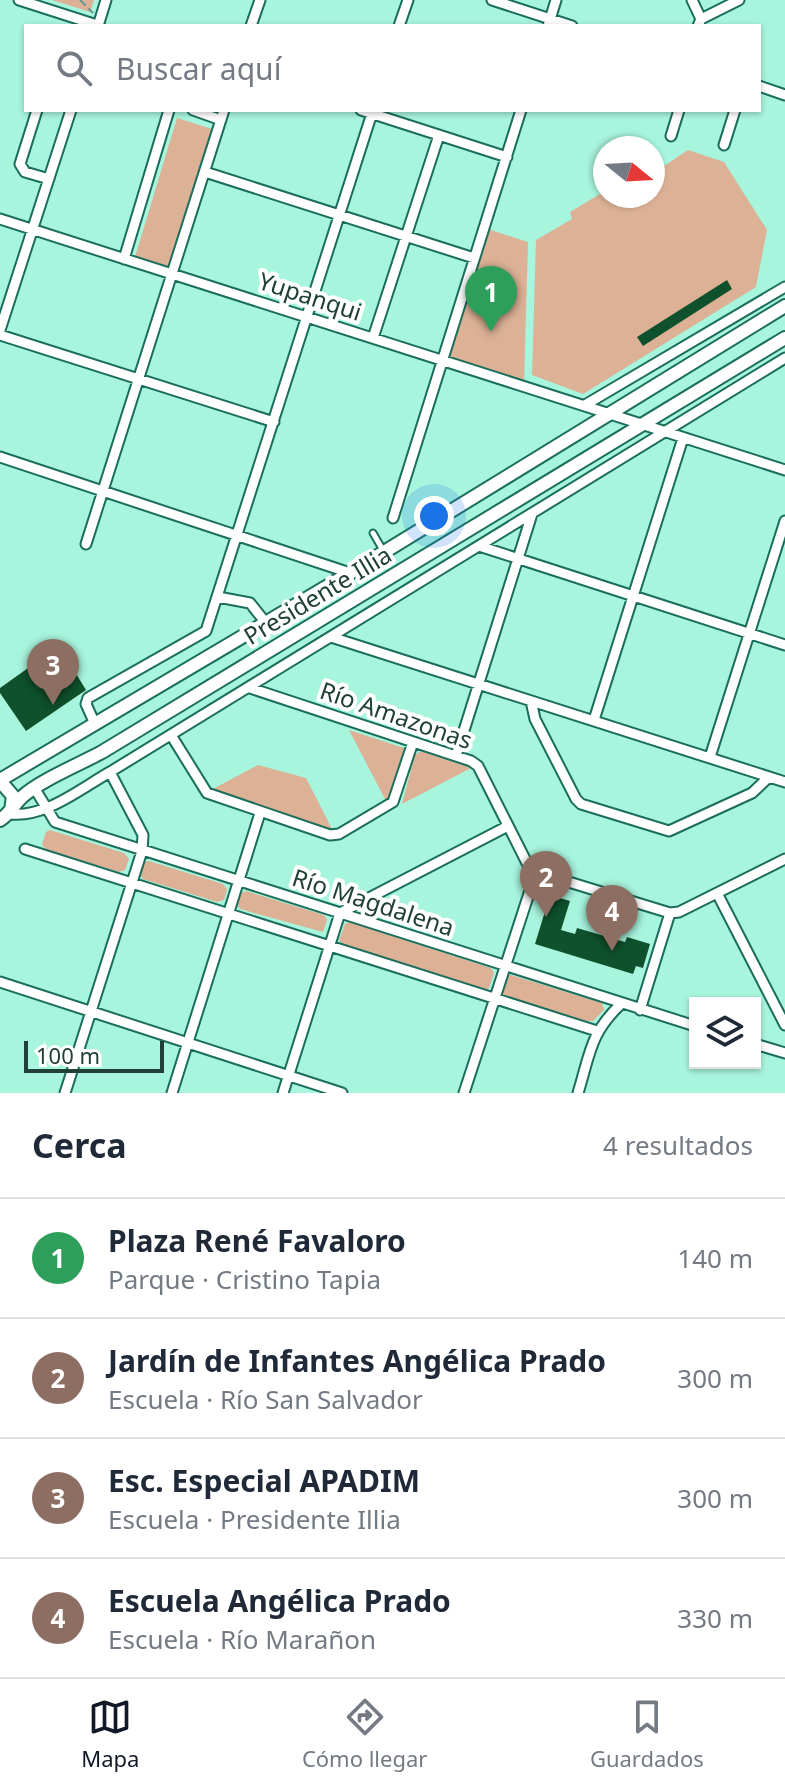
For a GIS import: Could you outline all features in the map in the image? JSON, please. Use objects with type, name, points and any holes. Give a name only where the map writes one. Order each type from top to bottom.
[{"type":"main road","name":"Presidente Illia","points":[[0,780],[350,573],[785,306]]},
{"type":"main road","name":"Presidente Illia","points":[[5,817],[22,797],[35,789],[115,744],[785,338]]},
{"type":"main road","points":[[0,780],[13,796],[5,817]]},
{"type":"street","points":[[19,0],[99,24],[106,0]]},
{"type":"street","points":[[252,24],[260,0]]},
{"type":"street","points":[[400,24],[408,0]]},
{"type":"street","points":[[492,0],[549,22],[556,0]]},
{"type":"street","points":[[692,0],[700,22],[739,0]]},
{"type":"street","points":[[761,87],[785,95]]},
{"type":"street","points":[[36,112],[20,164],[25,172],[49,179]]},
{"type":"street","points":[[70,112],[0,332],[274,422]]},
{"type":"street","points":[[124,259],[168,112]]},
{"type":"street","points":[[95,724],[86,704],[88,698],[206,631],[372,112],[507,157]]},
{"type":"street","points":[[393,518],[520,112]]},
{"type":"street","points":[[671,136],[678,112]]},
{"type":"street","points":[[724,145],[734,112]]},
{"type":"street","points":[[86,544],[223,115]]},
{"type":"street","points":[[373,338],[439,135]]},
{"type":"street","points":[[205,172],[474,258]]},
{"type":"street","name":"Yupanqui","points":[[0,219],[785,470]]},
{"type":"street","points":[[585,405],[785,287]]},
{"type":"street","points":[[761,302],[769,316]]},
{"type":"street","points":[[5,817],[26,816],[45,808],[110,772],[785,358]]},
{"type":"street","points":[[594,720],[683,438]]},
{"type":"street","points":[[0,457],[350,573]]},
{"type":"street","points":[[456,756],[532,514]]},
{"type":"street","points":[[710,757],[785,521]]},
{"type":"street","points":[[479,546],[785,645]]},
{"type":"street","points":[[218,597],[250,603],[266,623]]},
{"type":"street","points":[[331,637],[785,782]]},
{"type":"street","name":"Río Amazonas","points":[[250,688],[478,766],[528,865],[536,872]]},
{"type":"street","points":[[531,701],[535,719],[581,804],[669,831],[752,793],[769,777]]},
{"type":"street","points":[[171,735],[207,793],[330,835],[339,834],[393,802],[413,742]]},
{"type":"street","points":[[65,1093],[142,851],[143,835],[110,772]]},
{"type":"street","points":[[35,789],[45,808]]},
{"type":"street","name":"Río Magdalena","points":[[45,808],[55,822],[689,1024]]},
{"type":"street","points":[[172,1093],[260,813]]},
{"type":"street","points":[[283,1093],[340,913],[508,826]]},
{"type":"street","points":[[25,849],[597,1031]]},
{"type":"street","points":[[464,1093],[536,872],[670,913],[679,912],[785,859]]},
{"type":"street","points":[[717,893],[785,1025]]},
{"type":"street","points":[[640,1010],[670,913]]},
{"type":"street","points":[[0,982],[342,1093]]},
{"type":"street","points":[[578,1093],[597,1031],[621,1004]]},
{"type":"street","points":[[761,1046],[785,1053]]},
{"type":"lane","points":[[373,533],[384,552]]},
{"type":"path","points":[[80,0],[99,24]]},
{"type":"shaded area","points":[[52,0],[94,0],[90,12]]},
{"type":"shaded area","points":[[177,118],[212,129],[168,266],[135,257]]},
{"type":"shaded area","points":[[688,150],[724,162],[767,230],[756,287],[583,394],[532,375],[536,240],[572,219],[570,212],[593,198],[593,208],[665,208],[665,165]]},
{"type":"shaded area","points":[[488,229],[528,242],[524,384],[446,358]]},
{"type":"shaded area","points":[[349,730],[404,748],[392,796],[386,801]]},
{"type":"shaded area","points":[[421,751],[471,768],[402,804],[415,755]]},
{"type":"shaded area","points":[[258,765],[306,778],[332,829],[220,794],[213,789]]},
{"type":"shaded area","points":[[50,830],[124,853],[129,859],[125,870],[119,872],[45,849],[42,844],[46,832]]},
{"type":"shaded area","points":[[144,862],[223,884],[227,889],[224,900],[217,902],[143,879],[140,875]]},
{"type":"shaded area","points":[[246,891],[324,915],[327,920],[323,932],[240,909],[237,905],[241,893]]},
{"type":"shaded area","points":[[349,922],[491,968],[494,973],[489,988],[485,990],[342,944],[339,940],[345,924]]},
{"type":"shaded area","points":[[506,976],[602,1003],[604,1010],[593,1021],[586,1021],[503,995],[501,992]]},
{"type":"building","points":[[727,280],[732,289],[643,346],[637,337]]},
{"type":"building","points":[[59,646],[86,690],[26,731],[0,693],[0,688]]},
{"type":"building","points":[[550,895],[570,901],[561,930],[575,934],[577,928],[625,942],[627,937],[650,944],[643,968],[636,966],[633,974],[535,944]]},
{"type":"place","name":"Plaza René Favaloro","points":[[491,332]]},
{"type":"place","name":"Esc. Especial APADIM","points":[[53,705]]},
{"type":"place","name":"Jardín de Infantes Angélica Prado","points":[[546,917]]},
{"type":"place","name":"Escuela Angélica Prado","points":[[612,951]]}]
